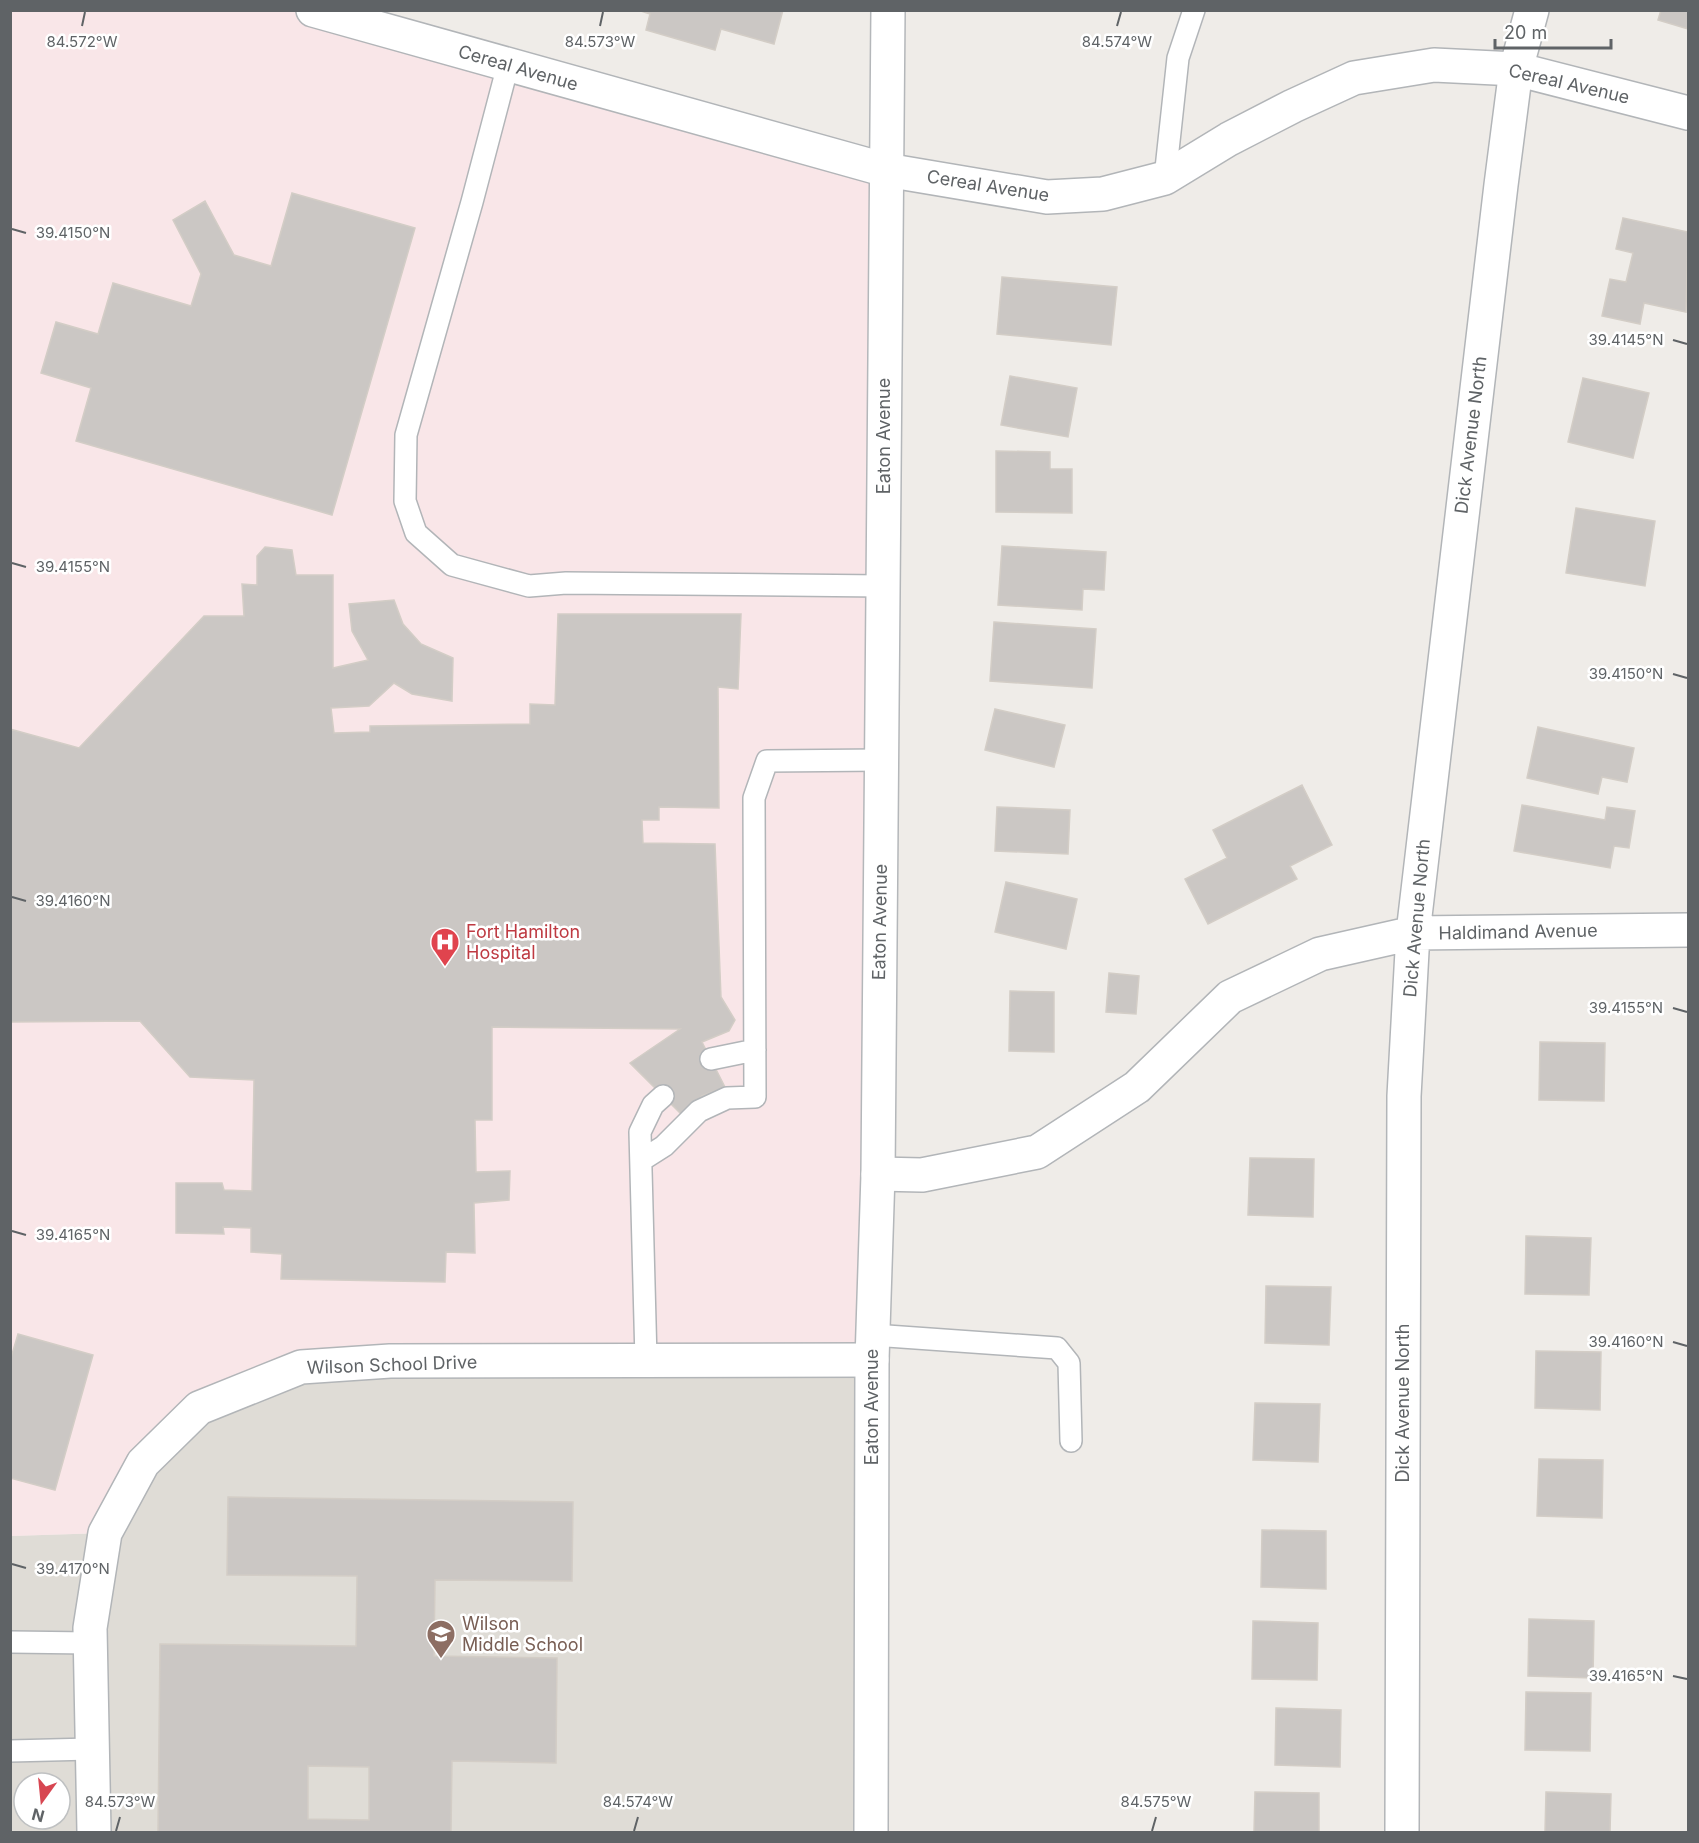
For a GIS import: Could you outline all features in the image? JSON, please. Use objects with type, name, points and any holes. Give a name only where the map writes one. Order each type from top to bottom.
[{"type":"street","name":"Cereal Avenue","points":[[313,10],[886,170],[1047,197],[1103,194],[1165,178],[1229,139],[1354,78],[1434,65],[1516,69],[1689,113]]},
{"type":"street","name":"Eaton Avenue","points":[[871,1833],[872,1348],[878,1174],[888,10]]},
{"type":"street","name":"Dick Avenue North","points":[[1402,1833],[1404,1096],[1413,933],[1516,69],[1532,10]]},
{"type":"street","name":"Haldimand Avenue","points":[[878,1174],[922,1175],[1036,1152],[1137,1087],[1230,997],[1320,954],[1413,933],[1689,930]]},
{"type":"street","name":"Wilson School Drive","points":[[94,1833],[90,1643],[105,1533],[142,1463],[199,1408],[301,1367],[390,1361],[646,1360],[872,1348]]},
{"type":"lane","points":[[1165,178],[1178,58],[1194,10]]},
{"type":"lane","points":[[508,65],[406,435],[405,501],[416,533],[452,565],[529,586],[566,583],[883,586]]},
{"type":"lane","points":[[642,1160],[664,1146],[699,1111],[727,1098],[755,1097],[754,798],[767,761],[882,760]]},
{"type":"lane","points":[[711,1059],[755,1050]]},
{"type":"lane","points":[[646,1360],[640,1132],[653,1105],[663,1096]]},
{"type":"lane","points":[[872,1348],[1057,1348],[1069,1363],[1071,1441]]},
{"type":"lane","points":[[10,1642],[90,1643]]},
{"type":"lane","points":[[10,1751],[92,1749]]},
{"type":"shaded area","name":"Fort Hamilton Hospital","points":[[10,11],[313,11],[886,170],[872,1360],[390,1361],[199,1408],[105,1533],[11,1536]]},
{"type":"shaded area","name":"Wilson Middle School","points":[[872,1360],[871,1832],[11,1832],[10,1536],[105,1533],[199,1408],[301,1367]]},
{"type":"building","points":[[638,10],[783,10],[774,44],[721,29],[715,50],[646,30],[650,14]]},
{"type":"building","points":[[1661,10],[1688,10],[1688,29],[1658,20]]},
{"type":"building","points":[[292,193],[415,228],[332,515],[76,441],[91,388],[41,373],[56,322],[98,334],[113,283],[191,306],[201,274],[173,220],[205,201],[234,255],[271,266]]},
{"type":"building","points":[[1623,218],[1688,232],[1686,312],[1644,303],[1640,324],[1602,316],[1610,279],[1626,282],[1633,253],[1616,249]]},
{"type":"building","points":[[1002,277],[1117,287],[1111,345],[997,334]]},
{"type":"building","points":[[1010,376],[1077,388],[1068,437],[1001,425]]},
{"type":"building","points":[[1583,378],[1649,393],[1633,458],[1568,442]]},
{"type":"building","points":[[996,451],[1050,452],[1050,469],[1072,469],[1072,513],[996,512]]},
{"type":"building","points":[[1576,508],[1655,521],[1645,586],[1566,573]]},
{"type":"building","points":[[1002,546],[1106,552],[1104,590],[1083,589],[1082,610],[998,605]]},
{"type":"building","points":[[265,547],[292,550],[296,575],[333,575],[333,668],[368,660],[352,631],[349,604],[394,600],[403,624],[421,644],[453,658],[452,701],[412,694],[394,683],[369,706],[331,708],[334,733],[370,732],[370,726],[530,724],[530,704],[555,705],[558,614],[741,614],[738,689],[718,687],[719,808],[659,807],[659,820],[642,820],[643,843],[715,844],[721,997],[735,1020],[729,1031],[702,1042],[725,1087],[702,1096],[683,1116],[630,1063],[680,1029],[492,1027],[492,1120],[475,1120],[476,1172],[510,1171],[509,1200],[474,1203],[475,1253],[446,1252],[445,1282],[281,1279],[282,1254],[251,1252],[251,1228],[223,1227],[224,1234],[176,1233],[176,1183],[222,1183],[224,1190],[252,1191],[254,1080],[190,1077],[140,1021],[10,1022],[10,729],[79,748],[204,616],[244,616],[242,584],[257,585],[257,556]]},
{"type":"building","points":[[994,622],[1096,629],[1092,688],[990,681]]},
{"type":"building","points":[[995,709],[1065,725],[1054,767],[985,750]]},
{"type":"building","points":[[1538,727],[1634,748],[1627,782],[1602,777],[1598,794],[1527,778]]},
{"type":"building","points":[[1302,785],[1332,845],[1290,866],[1297,879],[1208,924],[1185,879],[1227,858],[1213,830]]},
{"type":"building","points":[[1522,805],[1605,820],[1607,807],[1635,811],[1629,848],[1614,846],[1610,868],[1514,851]]},
{"type":"building","points":[[997,807],[1070,810],[1068,854],[995,851]]},
{"type":"building","points":[[1006,882],[1077,899],[1066,949],[995,932]]},
{"type":"building","points":[[1109,973],[1139,976],[1136,1014],[1106,1012]]},
{"type":"building","points":[[1010,991],[1054,992],[1054,1052],[1009,1051]]},
{"type":"building","points":[[1540,1042],[1605,1043],[1604,1101],[1539,1100]]},
{"type":"building","points":[[1250,1158],[1314,1159],[1313,1217],[1248,1215]]},
{"type":"building","points":[[1526,1236],[1591,1238],[1589,1295],[1525,1294]]},
{"type":"building","points":[[1266,1286],[1331,1287],[1329,1345],[1265,1343]]},
{"type":"building","points":[[18,1334],[93,1355],[55,1490],[10,1478],[10,1361]]},
{"type":"building","points":[[1536,1351],[1601,1352],[1600,1410],[1535,1408]]},
{"type":"building","points":[[1255,1403],[1320,1404],[1318,1462],[1253,1460]]},
{"type":"building","points":[[1539,1459],[1603,1460],[1602,1518],[1537,1516]]},
{"type":"building","name":"Wilson Middle School","points":[[228,1497],[573,1502],[572,1581],[435,1580],[434,1656],[557,1658],[556,1763],[452,1761],[451,1832],[158,1832],[160,1644],[356,1646],[357,1576],[227,1575]],"holes":[[[308,1766],[369,1767],[369,1820],[308,1819]]]},
{"type":"building","points":[[1262,1530],[1326,1531],[1326,1589],[1261,1587]]},
{"type":"building","points":[[1529,1619],[1594,1621],[1593,1678],[1528,1676]]},
{"type":"building","points":[[1253,1621],[1318,1623],[1317,1680],[1252,1679]]},
{"type":"building","points":[[1526,1692],[1591,1693],[1590,1751],[1525,1750]]},
{"type":"building","points":[[1276,1708],[1341,1710],[1340,1767],[1275,1765]]},
{"type":"building","points":[[1255,1792],[1319,1793],[1319,1832],[1254,1832]]},
{"type":"building","points":[[1546,1792],[1611,1794],[1610,1832],[1545,1832]]},
{"type":"place","name":"Fort Hamilton Hospital","points":[[445,968]]},
{"type":"place","name":"Wilson Middle School","points":[[441,1660]]}]
